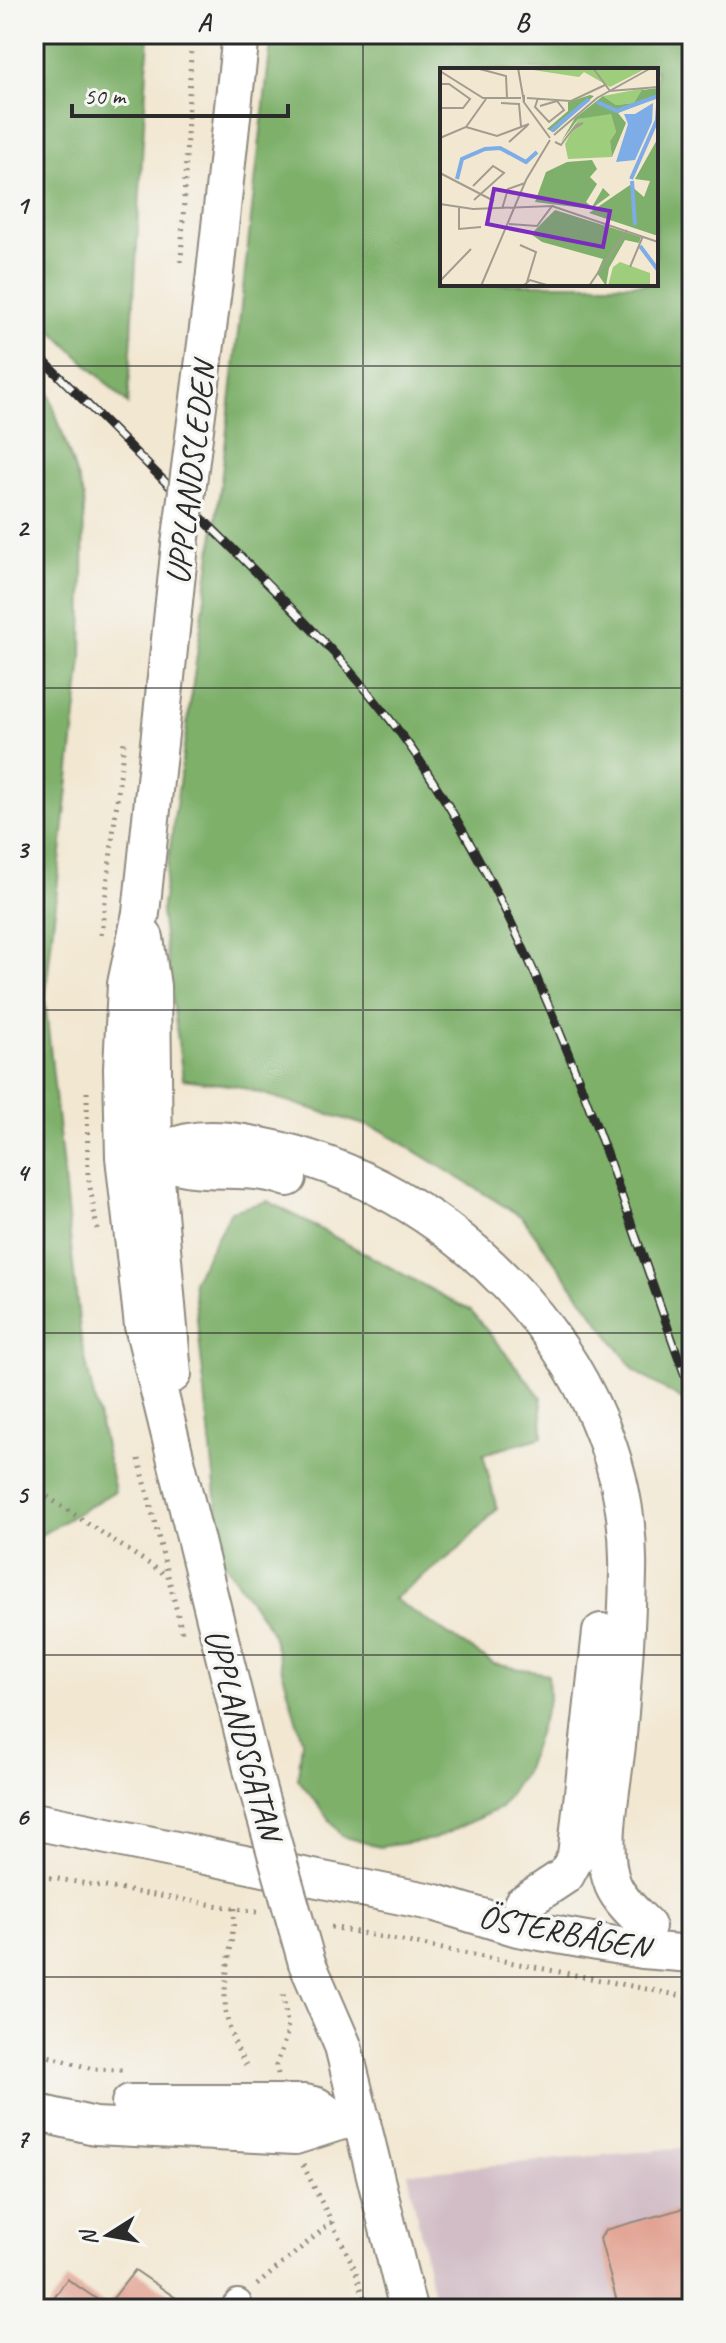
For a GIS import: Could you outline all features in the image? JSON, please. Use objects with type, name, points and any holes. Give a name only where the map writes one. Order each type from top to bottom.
[{"type":"main road","name":"UPPLANDSLEDEN","points":[[139,1156],[152,986],[141,913],[180,545],[214,282],[241,34]]},
{"type":"main road","points":[[139,1156],[184,1143],[233,1141],[306,1160],[392,1193],[473,1249],[528,1307],[568,1362],[592,1409],[612,1460],[623,1515],[628,1569],[619,1732],[606,1856],[613,1885],[647,1926]]},
{"type":"main road","name":"UPPLANDSGATAN","points":[[139,1156],[184,1503],[252,1769],[307,1963],[310,2005],[351,2121],[408,2309]]},
{"type":"main road","points":[[139,1156],[188,1170],[239,1169],[282,1176],[386,1216],[459,1266],[521,1330],[573,1416],[601,1515],[606,1569],[592,1728],[576,1856],[566,1875],[522,1904]]},
{"type":"main road","name":"ÖSTERBÅGEN","points":[[34,1821],[436,1903],[518,1928],[643,1950],[692,1954]]},
{"type":"main road","name":"ÖSTERBÅGEN","points":[[436,1903],[522,1904],[647,1926],[692,1944]]},
{"type":"main road","points":[[34,2088],[99,2103],[305,2103],[351,2121]]},
{"type":"main road","points":[[34,2112],[95,2126],[295,2136],[351,2121]]},
{"type":"main road","name":"UPPLANDSGATAN","points":[[351,2121],[385,2285],[396,2309]]},
{"type":"path","points":[[181,268],[192,34]]},
{"type":"path","points":[[34,1488],[166,1575]]},
{"type":"path","points":[[34,1875],[266,1914]]},
{"type":"path","points":[[235,1908],[232,1950],[223,1977],[223,2000],[237,2052],[249,2070]]},
{"type":"path","points":[[326,1926],[692,1998]]},
{"type":"path","points":[[235,2306],[333,2221]]},
{"type":"shaded area","points":[[692,2147],[692,2309],[436,2309],[408,2173]]},
{"type":"green space","points":[[34,34],[149,34],[128,404],[34,313]]},
{"type":"green space","points":[[272,34],[692,34],[692,1406],[635,1371],[522,1217],[381,1130],[237,1086],[183,1079],[161,913],[221,482]]},
{"type":"green space","points":[[34,362],[41,369],[84,498],[82,659],[45,1000],[81,1340],[115,1491],[34,1539]]},
{"type":"green space","points":[[268,1201],[471,1311],[541,1397],[543,1437],[483,1454],[497,1509],[459,1549],[394,1599],[494,1664],[548,1674],[549,1700],[526,1769],[500,1808],[434,1839],[379,1847],[342,1836],[298,1779],[302,1740],[271,1631],[223,1561],[193,1281],[231,1211]]},
{"type":"building","points":[[692,2206],[692,2309],[619,2309],[600,2239],[605,2230]]},
{"type":"building","points":[[135,2270],[192,2309],[47,2309],[67,2279],[107,2306]]},
{"type":"railway","points":[[34,351],[307,624],[379,705],[422,764],[467,837],[543,992],[606,1152],[692,1395]]}]
